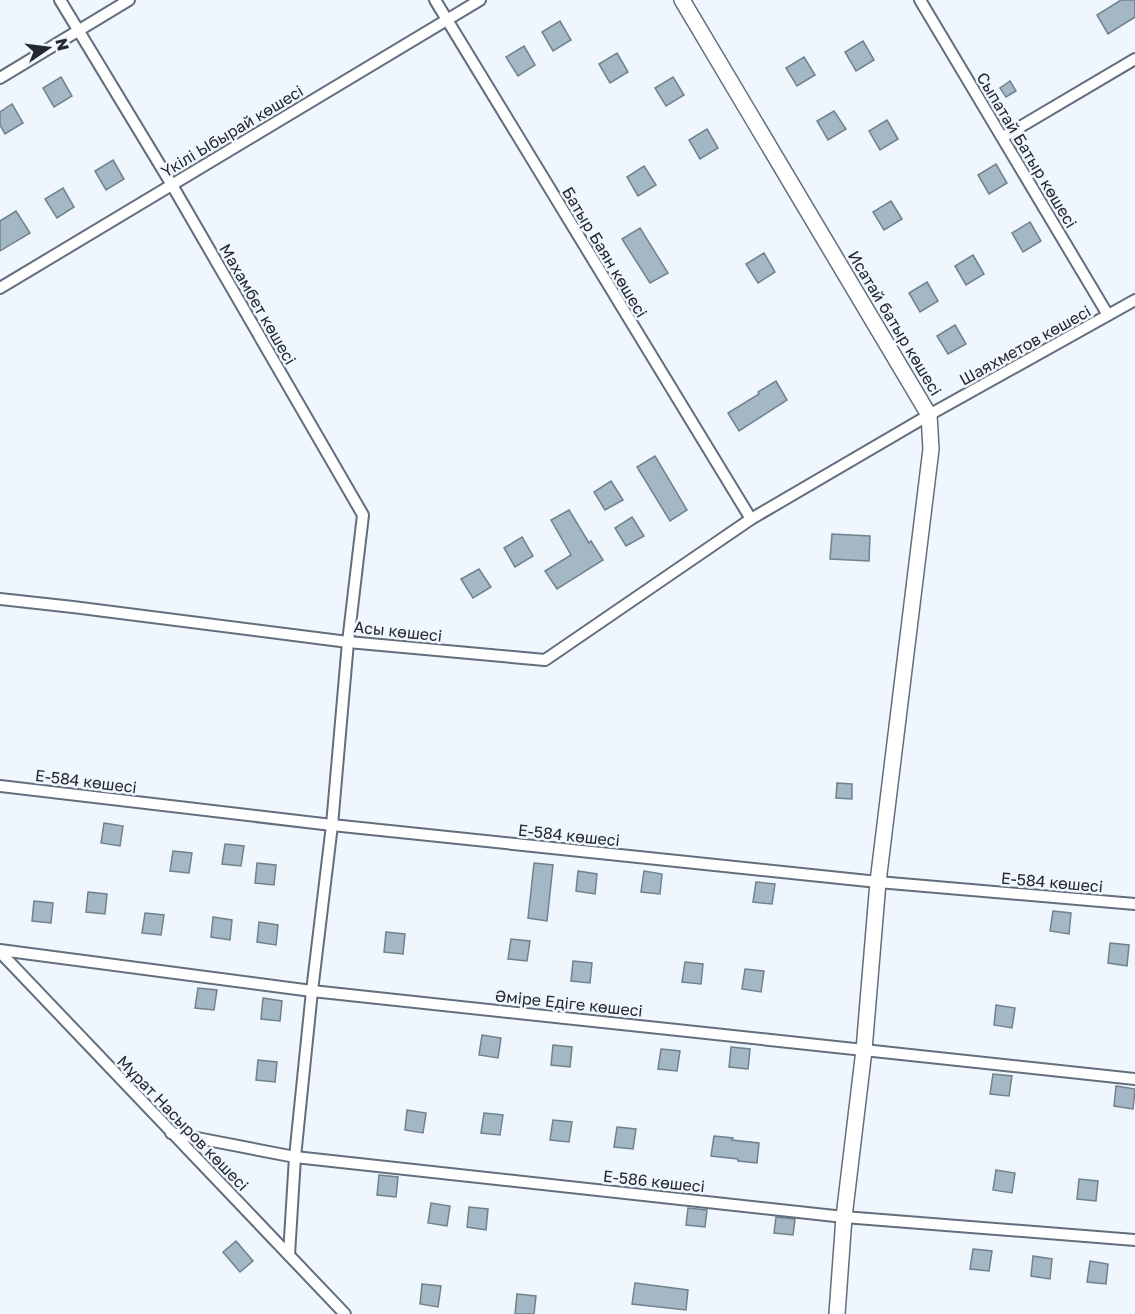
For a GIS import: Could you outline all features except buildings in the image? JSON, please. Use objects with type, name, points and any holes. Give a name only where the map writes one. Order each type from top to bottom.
[{"type":"street","name":"Махамбет көшесі","points":[[60,0],[172,185],[363,515],[348,642],[332,825],[295,1156],[289,1255]]},
{"type":"street","points":[[0,78],[129,0]]},
{"type":"street","name":"Батыр Баян көшесі","points":[[435,0],[751,519]]},
{"type":"street","name":"Үкілі Ыбырай көшесі","points":[[0,288],[480,0]]},
{"type":"street","name":"Исатай батыр көшесі","points":[[682,0],[929,415],[931,449],[878,882],[864,1050],[844,1217],[837,1314]]},
{"type":"street","name":"Сыпатай Батыр көшесі","points":[[920,0],[1108,315]]},
{"type":"street","points":[[1003,137],[1135,59]]},
{"type":"street","name":"Шаяхметов көшесі","points":[[751,519],[929,415],[1135,300]]},
{"type":"street","name":"Асы көшесі","points":[[0,599],[348,642],[545,660],[751,519]]},
{"type":"street","name":"Е-584 көшесі","points":[[0,786],[332,825],[878,882],[1135,904]]},
{"type":"street","name":"Әміре Едіге көшесі","points":[[0,951],[312,991],[1135,1079]]},
{"type":"street","name":"Мұрат Насыров көшесі","points":[[0,951],[345,1314]]},
{"type":"street","name":"Е-586 көшесі","points":[[171,1133],[295,1156],[844,1217],[1135,1240]]}]
